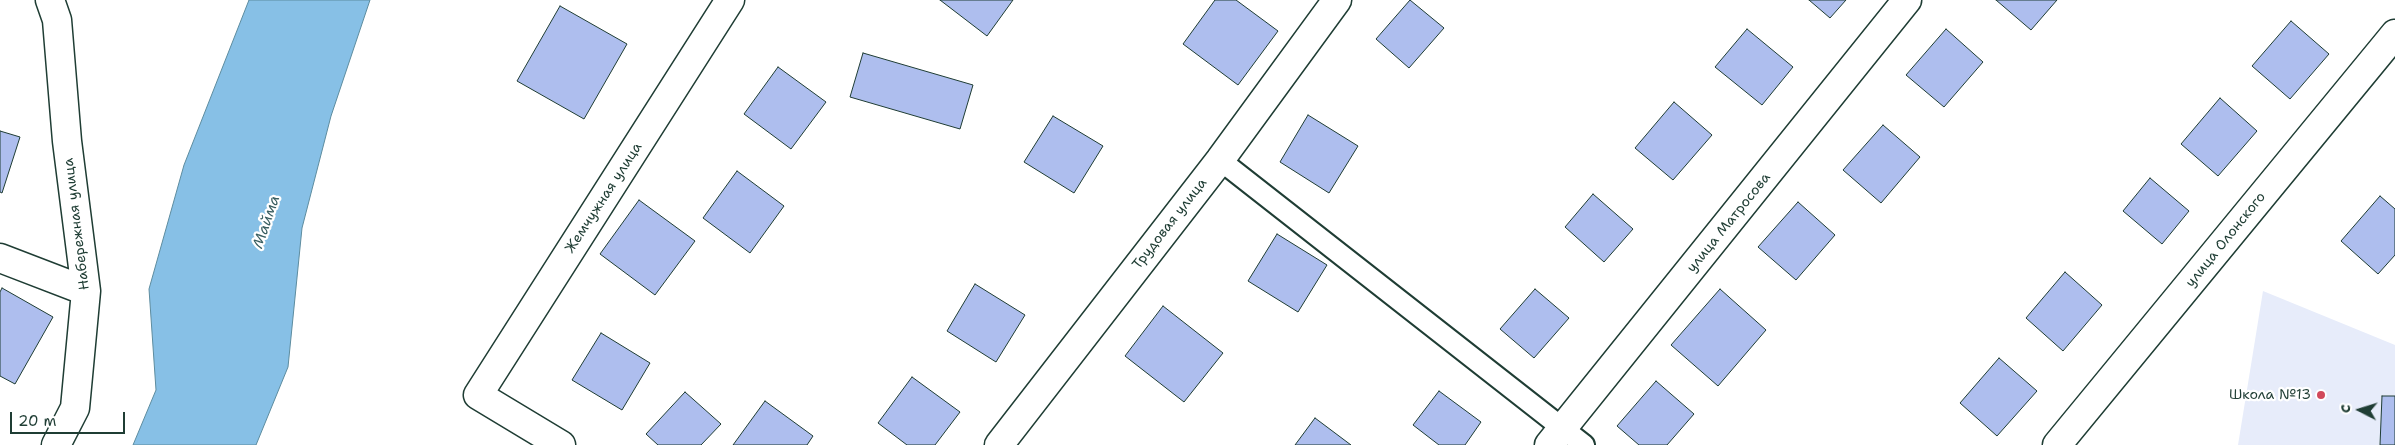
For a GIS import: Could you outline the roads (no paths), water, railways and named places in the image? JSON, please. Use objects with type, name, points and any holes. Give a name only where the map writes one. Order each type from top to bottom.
[{"type":"street","name":"Набережная улица","points":[[50,0],[57,20],[67,141],[86,291],[75,408],[56,445]]},
{"type":"street","name":"Жемчужная улица","points":[[561,445],[478,395],[730,0]]},
{"type":"street","name":"Трудовая улица","points":[[999,445],[1220,160],[1337,0]]},
{"type":"street","name":"улица Матросова","points":[[1565,440],[1907,0]]},
{"type":"street","name":"улица Олонского","points":[[2057,445],[2395,34]]},
{"type":"street","points":[[0,258],[86,291]]},
{"type":"lane","points":[[1220,160],[1565,440]]},
{"type":"water","name":"Майма","points":[[249,0],[370,0],[331,116],[302,228],[288,367],[256,445],[133,445],[156,390],[149,289],[184,165]]},
{"type":"place","name":"Школа №13","points":[[2321,395]]}]
